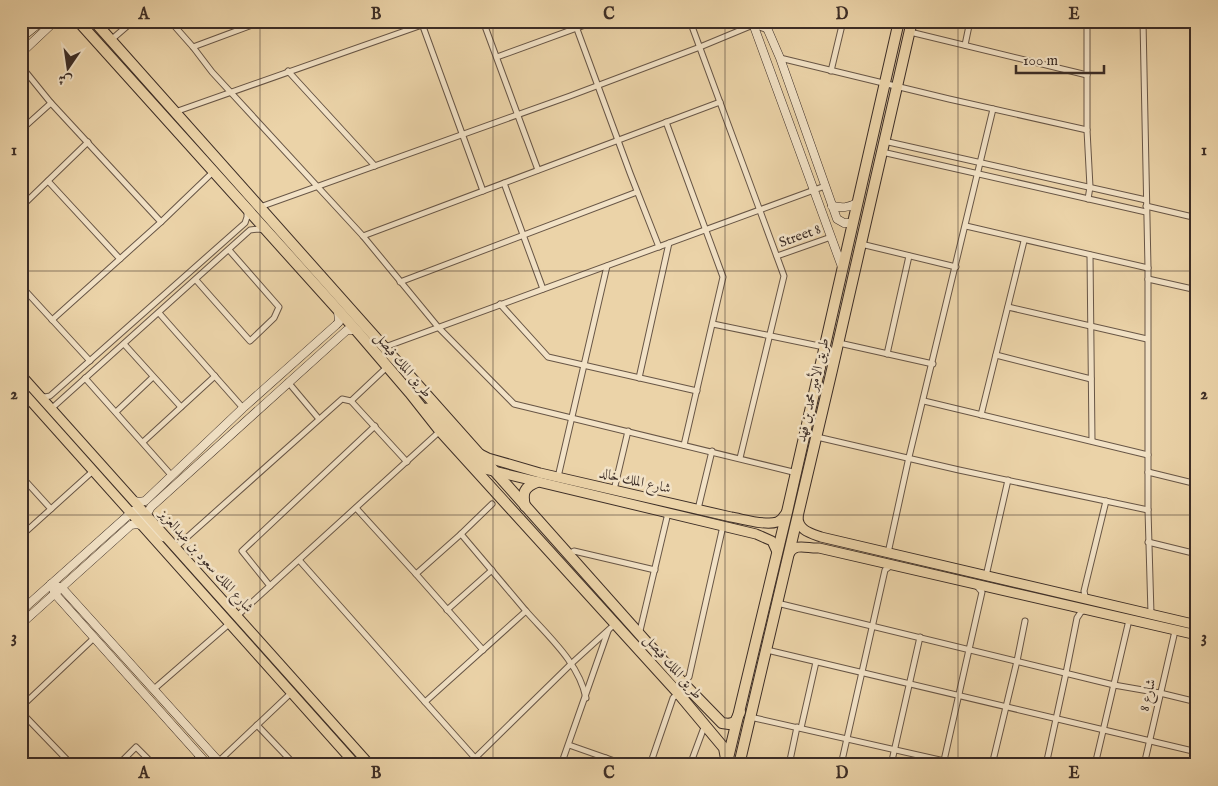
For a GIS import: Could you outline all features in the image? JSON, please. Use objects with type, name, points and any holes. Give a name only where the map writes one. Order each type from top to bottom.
[{"type":"highway","name":"طريق الملك فيصل","points":[[78,21],[356,330],[410,392],[440,431],[549,552],[586,590],[612,626],[678,693],[705,729],[724,748],[727,764]]},
{"type":"highway","name":"طريق الملك فيصل","points":[[94,21],[639,635],[718,720]]},
{"type":"highway","name":"طريق الأمير محمد بن فهد","points":[[727,764],[787,512],[898,21]]},
{"type":"highway","name":"طريق الأمير محمد بن فهد","points":[[740,765],[839,343],[910,26]]},
{"type":"highway","points":[[513,476],[507,486],[508,499],[586,590]]},
{"type":"highway","points":[[526,507],[523,496],[524,490],[527,486],[537,482]]},
{"type":"highway","points":[[705,729],[713,730],[717,728],[718,720],[726,724],[732,724],[740,712]]},
{"type":"main road","name":"شارع الملك سعود بن عبدالعزيز","points":[[21,375],[172,545],[291,693],[356,765]]},
{"type":"main road","points":[[21,386],[43,409],[47,411],[51,409]]},
{"type":"main road","name":"شارع الملك سعود بن عبدالعزيز","points":[[21,390],[143,526],[370,765]]},
{"type":"main road","name":"شارع الملك خالد","points":[[410,392],[478,464],[485,469],[756,534],[772,541],[777,552]]},
{"type":"main road","name":"شارع الملك خالد","points":[[477,452],[488,458],[555,477],[759,522],[777,522],[787,512]]},
{"type":"main road","points":[[513,476],[518,472],[522,472],[555,477]]},
{"type":"main road","points":[[798,516],[800,527],[821,537],[986,576],[1088,605],[1129,620],[1197,635]]},
{"type":"main road","points":[[756,534],[763,534],[766,530],[765,525],[759,522]]},
{"type":"main road","points":[[821,537],[813,537],[809,542],[812,547],[976,584],[1088,605],[1151,614],[1197,625]]},
{"type":"main road","points":[[789,554],[792,549],[798,546],[818,548]]},
{"type":"main road","points":[[1175,631],[1180,626],[1197,629]]},
{"type":"main road","points":[[302,705],[318,717],[339,740],[344,741],[344,736]]},
{"type":"street","points":[[21,38],[42,21]]},
{"type":"street","points":[[21,53],[54,21]]},
{"type":"street","points":[[111,40],[133,21]]},
{"type":"street","points":[[170,21],[230,91],[362,236],[438,327],[514,404],[808,475]]},
{"type":"street","points":[[193,47],[263,21]]},
{"type":"street","points":[[483,21],[538,170]]},
{"type":"street","points":[[574,21],[617,140],[659,247]]},
{"type":"street","points":[[497,57],[596,21]]},
{"type":"street","points":[[690,21],[784,276],[740,458]]},
{"type":"street","points":[[764,21],[780,58],[837,219],[844,223],[852,223]]},
{"type":"street","points":[[831,71],[843,21]]},
{"type":"street","points":[[965,45],[970,21]]},
{"type":"street","points":[[1086,21],[1087,130],[1090,187],[1088,199]]},
{"type":"street","points":[[1143,21],[1148,268],[1148,542],[1151,614]]},
{"type":"street","points":[[175,112],[421,23],[483,191]]},
{"type":"street","points":[[753,23],[842,268]]},
{"type":"street","points":[[260,207],[463,135],[700,47],[753,23],[768,30]]},
{"type":"street","points":[[910,26],[965,45],[1087,75]]},
{"type":"street","points":[[780,58],[1087,130]]},
{"type":"street","points":[[21,66],[51,102],[161,222]]},
{"type":"street","points":[[288,71],[375,166]]},
{"type":"street","points":[[21,130],[51,102]]},
{"type":"street","points":[[362,236],[720,102]]},
{"type":"street","points":[[888,554],[993,109]]},
{"type":"street","points":[[666,122],[723,278],[684,445]]},
{"type":"street","points":[[884,141],[1090,187],[1146,206],[1197,218]]},
{"type":"street","points":[[21,207],[88,142]]},
{"type":"street","points":[[882,152],[1088,199],[1146,206]]},
{"type":"street","points":[[52,320],[161,222],[213,172]]},
{"type":"street","points":[[48,181],[120,259]]},
{"type":"street","points":[[504,183],[543,289]]},
{"type":"street","points":[[385,347],[825,186]]},
{"type":"street","points":[[400,282],[637,192]]},
{"type":"street","points":[[832,206],[842,208],[857,203]]},
{"type":"street","points":[[38,395],[50,396],[245,223],[248,217],[246,209]]},
{"type":"street","points":[[966,226],[1024,241],[1148,268]]},
{"type":"street","points":[[51,409],[250,230],[259,229],[265,231]]},
{"type":"street","name":"Street 8","points":[[777,256],[831,237]]},
{"type":"street","points":[[981,415],[1024,241]]},
{"type":"street","points":[[639,378],[669,243]]},
{"type":"street","points":[[861,244],[956,267]]},
{"type":"street","points":[[196,280],[250,341],[274,318],[279,307],[229,250]]},
{"type":"street","points":[[1090,255],[1092,441]]},
{"type":"street","points":[[887,354],[909,256]]},
{"type":"street","points":[[555,477],[607,266]]},
{"type":"street","points":[[1148,279],[1197,290]]},
{"type":"street","points":[[21,286],[90,361]]},
{"type":"street","points":[[500,304],[548,357],[697,391]]},
{"type":"street","points":[[1008,307],[1147,339]]},
{"type":"street","points":[[148,518],[149,509],[172,476],[243,408],[323,338],[339,322],[338,311]]},
{"type":"street","points":[[159,313],[243,408]]},
{"type":"street","points":[[713,324],[824,347]]},
{"type":"street","points":[[134,501],[142,502],[159,494],[347,330],[356,330]]},
{"type":"street","points":[[323,338],[330,346]]},
{"type":"street","points":[[839,343],[933,364]]},
{"type":"street","points":[[124,344],[181,407]]},
{"type":"street","points":[[996,355],[1091,379]]},
{"type":"street","points":[[351,401],[387,367]]},
{"type":"street","points":[[143,442],[215,376]]},
{"type":"street","points":[[116,412],[153,377]]},
{"type":"street","points":[[85,378],[172,476]]},
{"type":"street","points":[[288,382],[319,419]]},
{"type":"street","points":[[21,611],[130,512],[137,512],[156,532],[172,545],[342,399],[351,401],[407,462]]},
{"type":"street","points":[[924,401],[1148,454]]},
{"type":"street","points":[[270,586],[242,551],[375,426]]},
{"type":"street","points":[[154,689],[233,620],[440,431]]},
{"type":"street","points":[[614,490],[628,431]]},
{"type":"street","points":[[817,436],[1148,510]]},
{"type":"street","points":[[698,509],[712,451]]},
{"type":"street","points":[[21,536],[93,471]]},
{"type":"street","points":[[1148,472],[1197,484]]},
{"type":"street","points":[[21,476],[51,509]]},
{"type":"street","points":[[986,576],[1008,480]]},
{"type":"street","points":[[1046,765],[1077,618],[1088,605],[1084,594],[1085,588],[1106,501]]},
{"type":"street","points":[[416,574],[492,504]]},
{"type":"street","points":[[356,508],[483,650]]},
{"type":"street","points":[[639,635],[668,513]]},
{"type":"street","points":[[21,624],[131,525],[143,526]]},
{"type":"street","points":[[682,683],[689,677],[723,526]]},
{"type":"street","points":[[461,534],[572,663],[582,681],[586,698]]},
{"type":"street","points":[[1148,542],[1197,554]]},
{"type":"street","points":[[569,554],[574,551],[655,570]]},
{"type":"street","points":[[298,560],[475,758]]},
{"type":"street","points":[[841,765],[886,570],[892,565]]},
{"type":"street","points":[[447,610],[492,570]]},
{"type":"street","points":[[51,584],[62,588],[221,763],[291,693]]},
{"type":"street","points":[[51,584],[55,594],[208,765]]},
{"type":"street","points":[[943,763],[982,592],[976,584]]},
{"type":"street","points":[[777,603],[1114,685],[1197,702]]},
{"type":"street","points":[[425,702],[526,611]]},
{"type":"street","points":[[1095,765],[1129,620]]},
{"type":"street","points":[[992,765],[1025,621]]},
{"type":"street","points":[[468,765],[612,626]]},
{"type":"street","points":[[561,765],[612,626]]},
{"type":"street","name":"شارع 8","points":[[1144,765],[1175,631]]},
{"type":"street","points":[[891,765],[920,637]]},
{"type":"street","points":[[21,707],[94,638]]},
{"type":"street","points":[[767,650],[1197,752]]},
{"type":"street","points":[[789,765],[816,662]]},
{"type":"street","points":[[650,765],[673,698],[678,693]]},
{"type":"street","points":[[21,712],[72,765]]},
{"type":"street","points":[[750,717],[895,749],[943,763],[962,765]]},
{"type":"street","points":[[257,725],[295,765]]},
{"type":"street","points":[[690,765],[705,729]]},
{"type":"street","points":[[569,745],[626,765]]},
{"type":"street","points":[[118,765],[136,747],[154,765]]},
{"type":"street","points":[[190,765],[200,756]]},
{"type":"street","points":[[603,765],[606,758]]},
{"type":"street","points":[[1196,765],[1197,760]]}]
